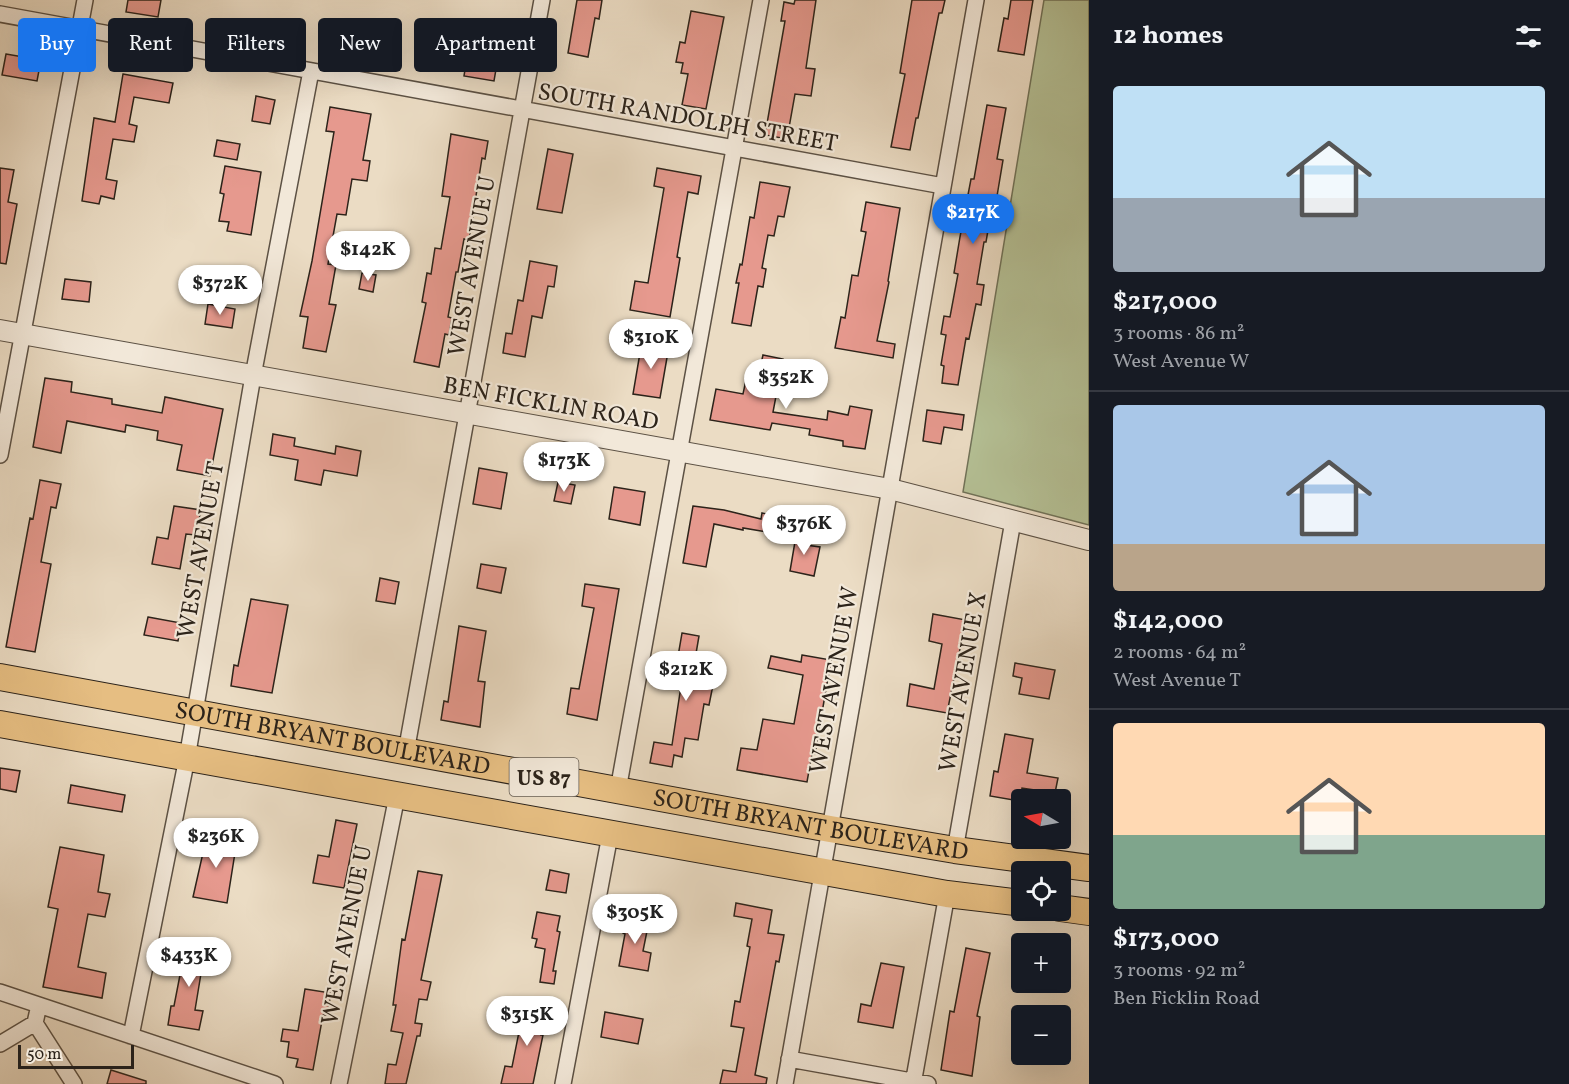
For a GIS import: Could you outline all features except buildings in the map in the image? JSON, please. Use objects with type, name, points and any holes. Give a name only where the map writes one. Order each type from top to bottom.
[{"type":"main road","name":"SOUTH BRYANT BOULEVARD","points":[[0,678],[830,829],[955,850],[1089,868]]},
{"type":"main road","name":"SOUTH BRYANT BOULEVARD","points":[[0,724],[610,835],[947,894],[1011,902]]},
{"type":"main road","points":[[1071,910],[1089,912]]},
{"type":"street","points":[[82,18],[85,0]]},
{"type":"street","name":"WEST AVENUE U","points":[[406,752],[542,0]]},
{"type":"street","points":[[618,790],[761,0]]},
{"type":"street","name":"WEST AVENUE W","points":[[785,1084],[976,0]]},
{"type":"street","name":"SOUTH RANDOLPH STREET","points":[[0,14],[21,18]]},
{"type":"street","name":"SOUTH RANDOLPH STREET","points":[[96,32],[943,186]]},
{"type":"street","name":"WEST AVENUE T","points":[[131,1036],[187,758],[253,376],[311,71]]},
{"type":"street","points":[[0,455],[72,72]]},
{"type":"street","name":"BEN FICKLIN ROAD","points":[[0,330],[890,489],[1089,540]]},
{"type":"street","name":"WEST AVENUE X","points":[[955,850],[1013,521]]},
{"type":"street","name":"WEST AVENUE U","points":[[339,1084],[397,796]]},
{"type":"street","points":[[563,1084],[610,835]]},
{"type":"street","points":[[789,1059],[918,1083],[947,894]]},
{"type":"street","points":[[0,992],[275,1084]]},
{"type":"street","points":[[39,1005],[35,1023],[74,1084]]},
{"type":"street","points":[[0,1044],[35,1023]]},
{"type":"green space","points":[[1044,0],[1089,0],[1089,525],[963,492]]}]
